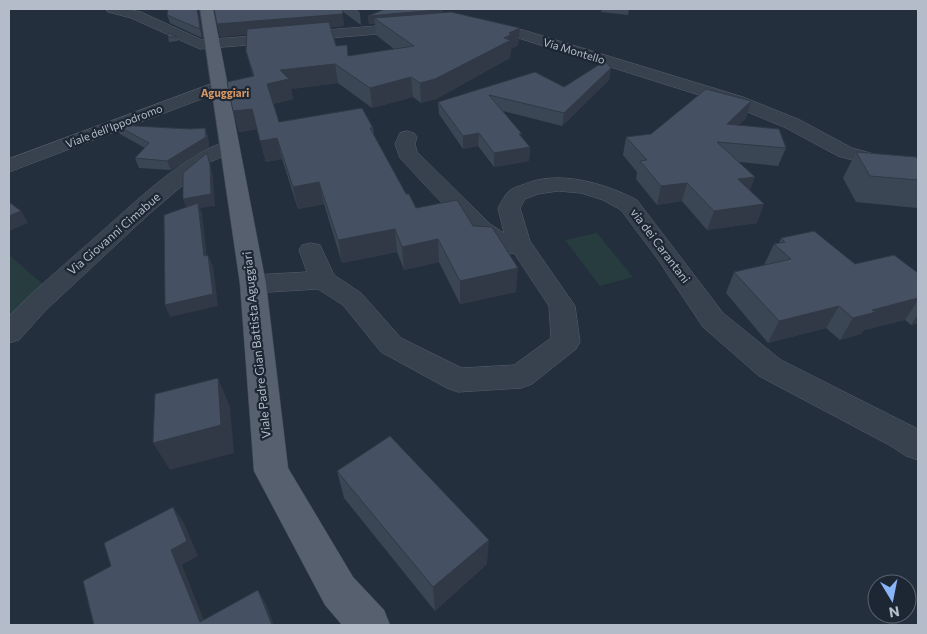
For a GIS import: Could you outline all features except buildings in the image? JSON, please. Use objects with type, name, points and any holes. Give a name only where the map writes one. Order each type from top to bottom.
[{"type":"main road","name":"Viale Padre Gian Battista Aguggiari","points":[[206,9],[253,284],[271,471],[339,591],[370,625]]},
{"type":"street","points":[[113,9],[136,15],[200,45],[388,29],[422,22]]},
{"type":"street","points":[[361,16],[368,31]]},
{"type":"street","name":"Via Montello","points":[[469,24],[518,33],[737,101],[793,124],[845,152],[918,172]]},
{"type":"street","name":"Viale dell'Ippodromo","points":[[9,166],[219,86]]},
{"type":"street","points":[[407,137],[405,144],[407,154],[482,229],[508,246],[525,251]]},
{"type":"street","name":"Via Giovanni Cimabue","points":[[9,333],[36,304],[141,209],[203,158],[228,146]]},
{"type":"street","name":"via dei Carantani","points":[[323,280],[352,299],[391,345],[458,380],[521,376],[566,342],[562,306],[518,241],[509,208],[518,195],[533,188],[558,185],[583,187],[610,195],[629,205],[666,253],[713,320],[770,368],[903,436],[918,446]]},
{"type":"street","points":[[253,284],[323,280],[310,250]]},
{"type":"green space","points":[[597,233],[633,277],[600,286],[565,240]]},
{"type":"green space","points":[[9,255],[44,285],[9,316]]},
{"type":"district","name":"Aguggiari","points":[[225,93]]}]
